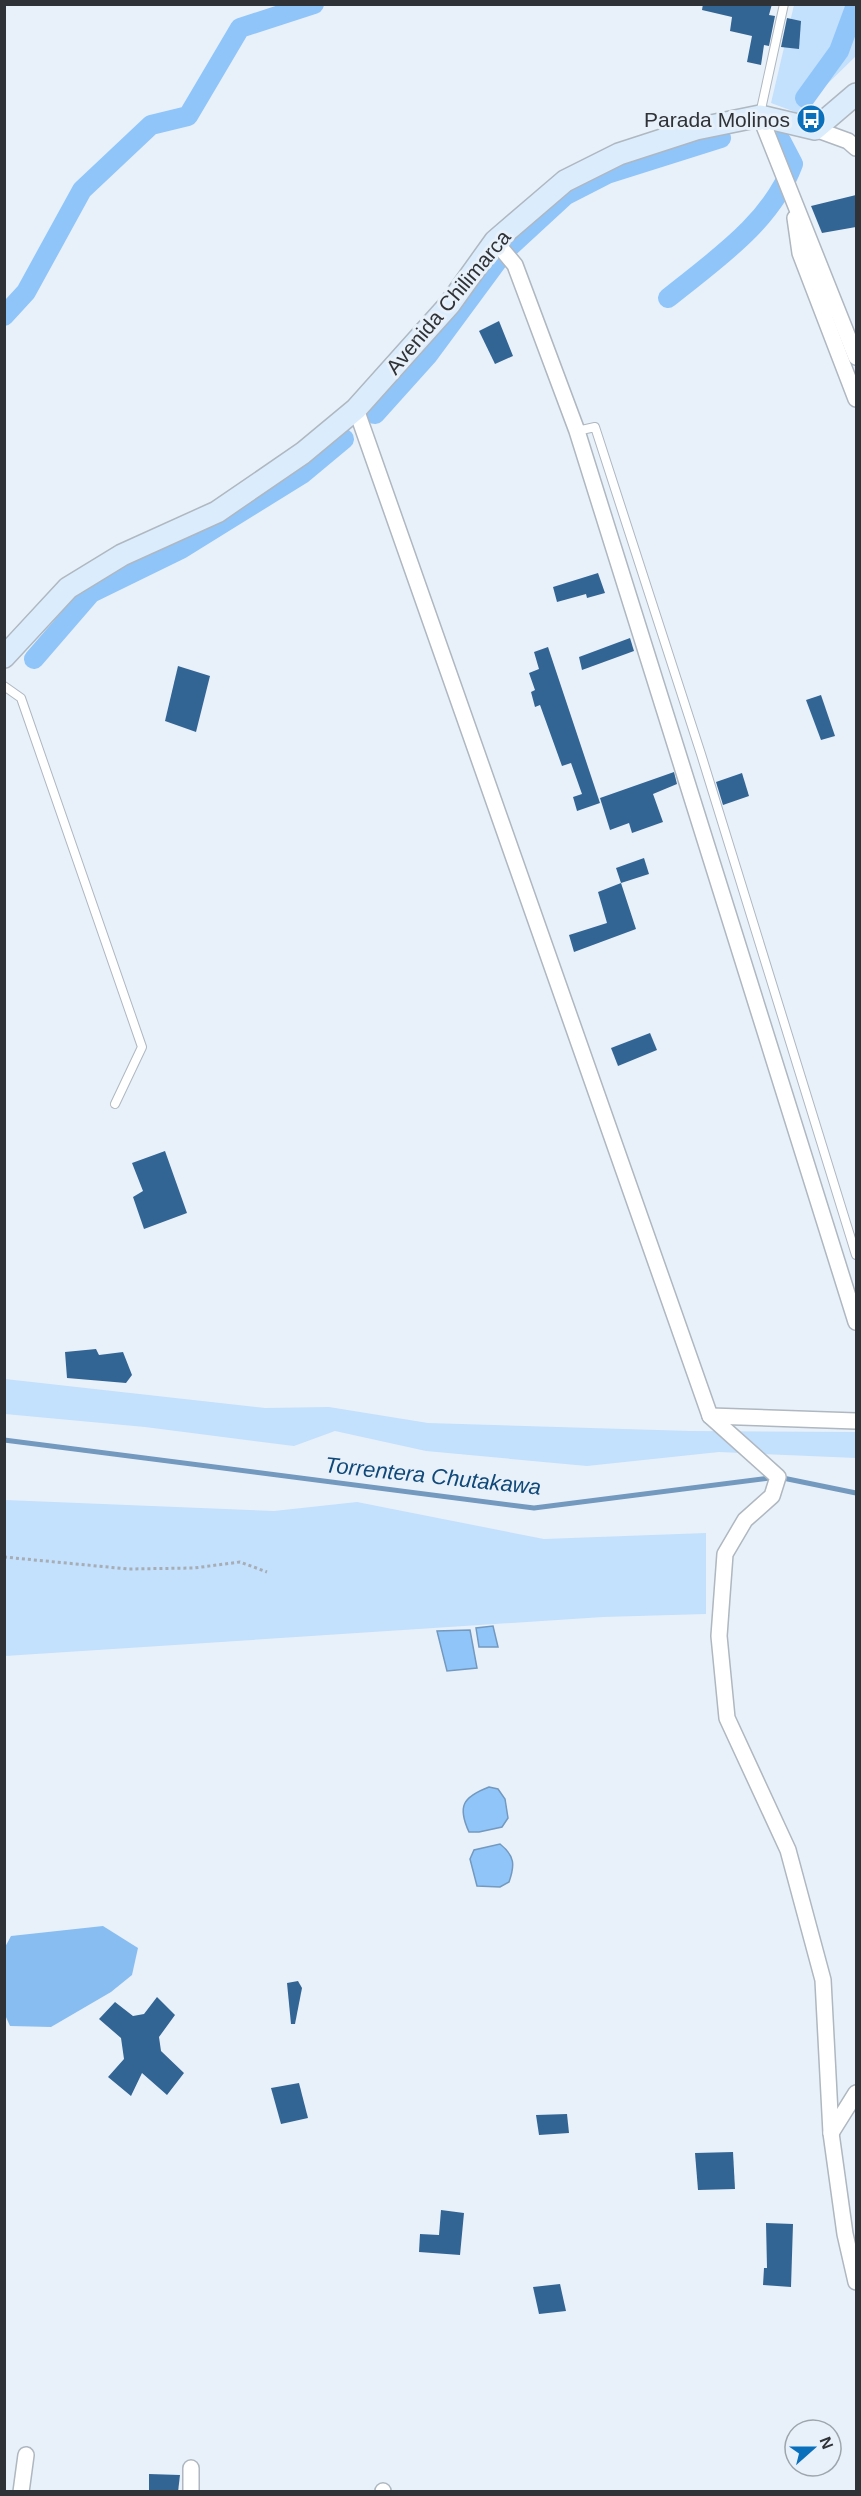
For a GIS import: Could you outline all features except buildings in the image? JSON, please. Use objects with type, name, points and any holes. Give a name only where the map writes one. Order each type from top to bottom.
[{"type":"street","points":[[814,129],[856,94]]},
{"type":"street","name":"Avenida Chilimarca","points":[[4,657],[68,588],[123,555],[217,512],[303,453],[356,409],[450,304],[495,241],[565,181],[619,154],[696,129],[760,116],[814,129]]},
{"type":"street","points":[[760,116],[856,357]]},
{"type":"street","points":[[814,129],[848,141],[856,148]]},
{"type":"street","points":[[791,191],[800,253],[856,399]]},
{"type":"street","points":[[495,241],[515,266],[577,431],[856,1322]]},
{"type":"street","points":[[356,409],[710,1416],[778,1477],[772,1496],[745,1520],[725,1554],[719,1636],[727,1718],[788,1850],[823,1980],[831,2133],[845,2234],[856,2282]]},
{"type":"street","points":[[710,1416],[856,1421]]},
{"type":"street","points":[[831,2133],[856,2093]]},
{"type":"street","points":[[21,2492],[26,2455]]},
{"type":"street","points":[[191,2468],[191,2492]]},
{"type":"lane","points":[[760,116],[784,4]]},
{"type":"lane","points":[[577,431],[595,427],[701,754],[856,1255]]},
{"type":"lane","points":[[4,686],[21,698],[142,1047],[115,1104]]},
{"type":"path","points":[[4,1557],[128,1569],[194,1568],[240,1562],[267,1572]]},
{"type":"shaded area","points":[[794,5],[856,5],[856,56],[819,92],[806,116],[771,103]]},
{"type":"shaded area","points":[[5,1379],[265,1408],[329,1407],[428,1423],[691,1431],[856,1432],[856,1458],[719,1452],[587,1466],[426,1451],[335,1431],[294,1446],[145,1427],[5,1414]]},
{"type":"shaded area","points":[[5,1500],[274,1511],[357,1502],[544,1539],[706,1533],[706,1614],[603,1617],[5,1656]]},
{"type":"shaded area","points":[[493,1626],[498,1647],[479,1647],[476,1628]]},
{"type":"shaded area","points":[[470,1630],[477,1668],[447,1671],[437,1631]]},
{"type":"shaded area","points":[[489,1787],[498,1789],[505,1799],[508,1818],[502,1827],[469,1832],[463,1815],[465,1804],[473,1795]]},
{"type":"shaded area","points":[[500,1844],[509,1853],[512,1861],[509,1882],[500,1887],[477,1886],[470,1859],[474,1850]]},
{"type":"shaded area","points":[[103,1926],[138,1948],[132,1975],[111,1992],[51,2027],[10,2026],[5,2015],[4,1949],[11,1936]]},
{"type":"waterway","points":[[4,316],[26,292],[82,190],[151,125],[188,116],[240,28],[314,4]]},
{"type":"waterway","points":[[805,98],[839,51],[856,5]]},
{"type":"waterway","points":[[375,414],[428,355],[504,252],[566,195],[607,174],[721,138]]},
{"type":"waterway","points":[[668,298],[740,239],[771,204],[793,164],[781,141]]},
{"type":"waterway","points":[[34,659],[91,593],[181,549],[302,474],[344,439]]},
{"type":"waterway","name":"Torrentera Chutakawa","points":[[4,1440],[534,1508],[778,1477],[856,1493]]},
{"type":"place","name":"Parada Molinos","points":[[811,119]]}]
